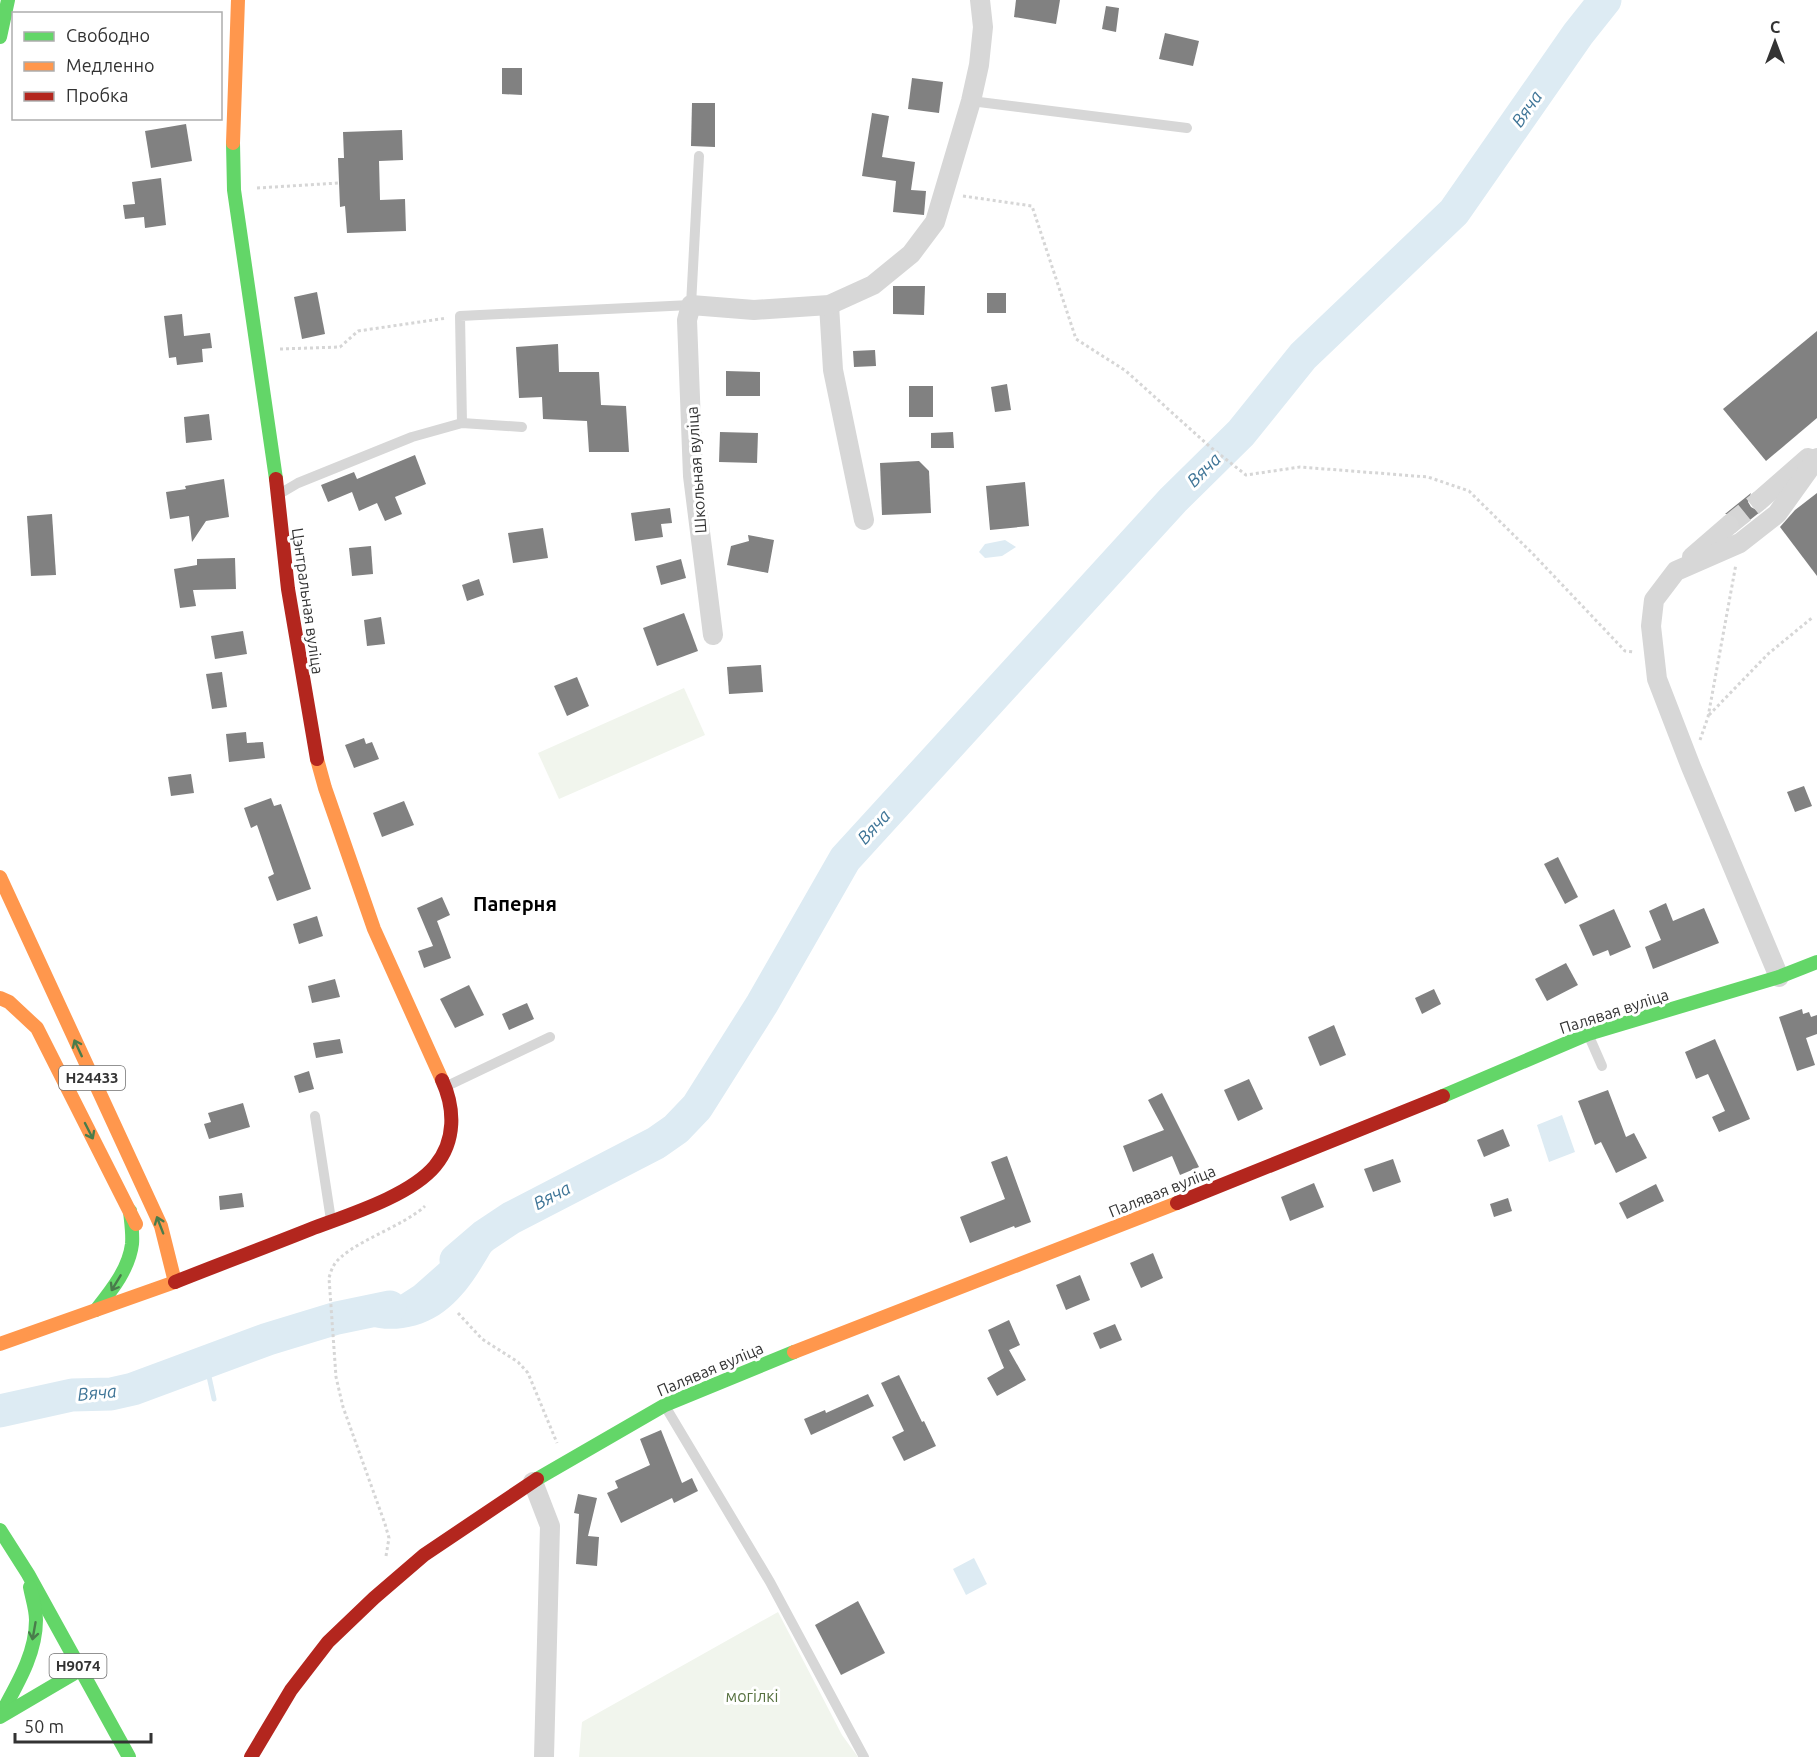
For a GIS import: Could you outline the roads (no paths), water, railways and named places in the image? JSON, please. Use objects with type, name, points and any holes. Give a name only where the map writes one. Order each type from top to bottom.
[{"type":"main road","points":[[0,37],[8,0]]},
{"type":"main road","name":"Цэнтральная вуліца","points":[[238,0],[234,190],[278,494],[288,589],[314,749],[325,788],[374,929],[445,1087],[452,1118],[451,1135],[446,1149],[426,1176],[387,1198],[331,1220]]},
{"type":"main road","name":"Н24433","points":[[0,876],[161,1226],[175,1282]]},
{"type":"main road","name":"Палявая вуліца","points":[[251,1757],[291,1690],[328,1642],[424,1555],[532,1482],[665,1405],[866,1323],[1014,1268],[1388,1119],[1588,1034],[1779,977],[1817,962]]},
{"type":"main road","name":"Н24433","points":[[0,998],[9,1002],[37,1028],[144,1240]]},
{"type":"main road","name":"Н24433","points":[[96,1310],[113,1288],[130,1253],[132,1235],[130,1211]]},
{"type":"main road","points":[[0,1344],[175,1282],[331,1220]]},
{"type":"main road","points":[[154,1259],[175,1282]]},
{"type":"main road","name":"Н9074","points":[[0,1530],[28,1574],[129,1757]]},
{"type":"main road","name":"Н9074","points":[[0,1717],[27,1664],[36,1620],[28,1574]]},
{"type":"main road","name":"Н9074","points":[[0,1717],[80,1670]]},
{"type":"street","points":[[691,305],[754,310],[829,305],[873,285],[911,254],[935,222],[971,101],[979,65],[983,27],[980,0]]},
{"type":"street","name":"Школьная вуліца","points":[[691,305],[687,320],[693,476],[713,635]]},
{"type":"street","points":[[829,305],[833,370],[864,520]]},
{"type":"street","points":[[1760,500],[1817,449]]},
{"type":"street","points":[[1677,571],[1740,543],[1777,514],[1817,458]]},
{"type":"street","points":[[1729,525],[1677,571],[1654,600],[1651,626],[1654,654],[1657,679],[1691,767],[1779,977]]},
{"type":"street","points":[[532,1482],[550,1526],[544,1757]]},
{"type":"lane","points":[[971,101],[1188,128]]},
{"type":"lane","points":[[462,423],[460,316],[691,305],[699,156]]},
{"type":"lane","points":[[278,494],[298,483],[412,437],[462,423],[522,427]]},
{"type":"lane","points":[[1588,1034],[1602,1066]]},
{"type":"lane","points":[[445,1087],[550,1037]]},
{"type":"lane","points":[[315,1116],[331,1220]]},
{"type":"lane","points":[[665,1405],[770,1582],[864,1757]]},
{"type":"waterway","name":"Вяча","points":[[456,1260],[484,1236],[511,1218],[656,1143],[676,1129],[697,1107],[762,1004],[845,859],[1173,500],[1241,433],[1303,356],[1454,212],[1578,34],[1605,0]]},
{"type":"waterway","name":"Вяча","points":[[0,1411],[72,1395],[111,1394],[133,1389],[268,1339],[337,1318],[390,1307]]},
{"type":"waterway","points":[[206,1363],[214,1399]]},
{"type":"tunnel","points":[[1729,525],[1760,500]]},
{"type":"district","name":"Паперня","points":[[515,904]]},
{"type":"park label","name":"могілкі","points":[[752,1696]]}]
